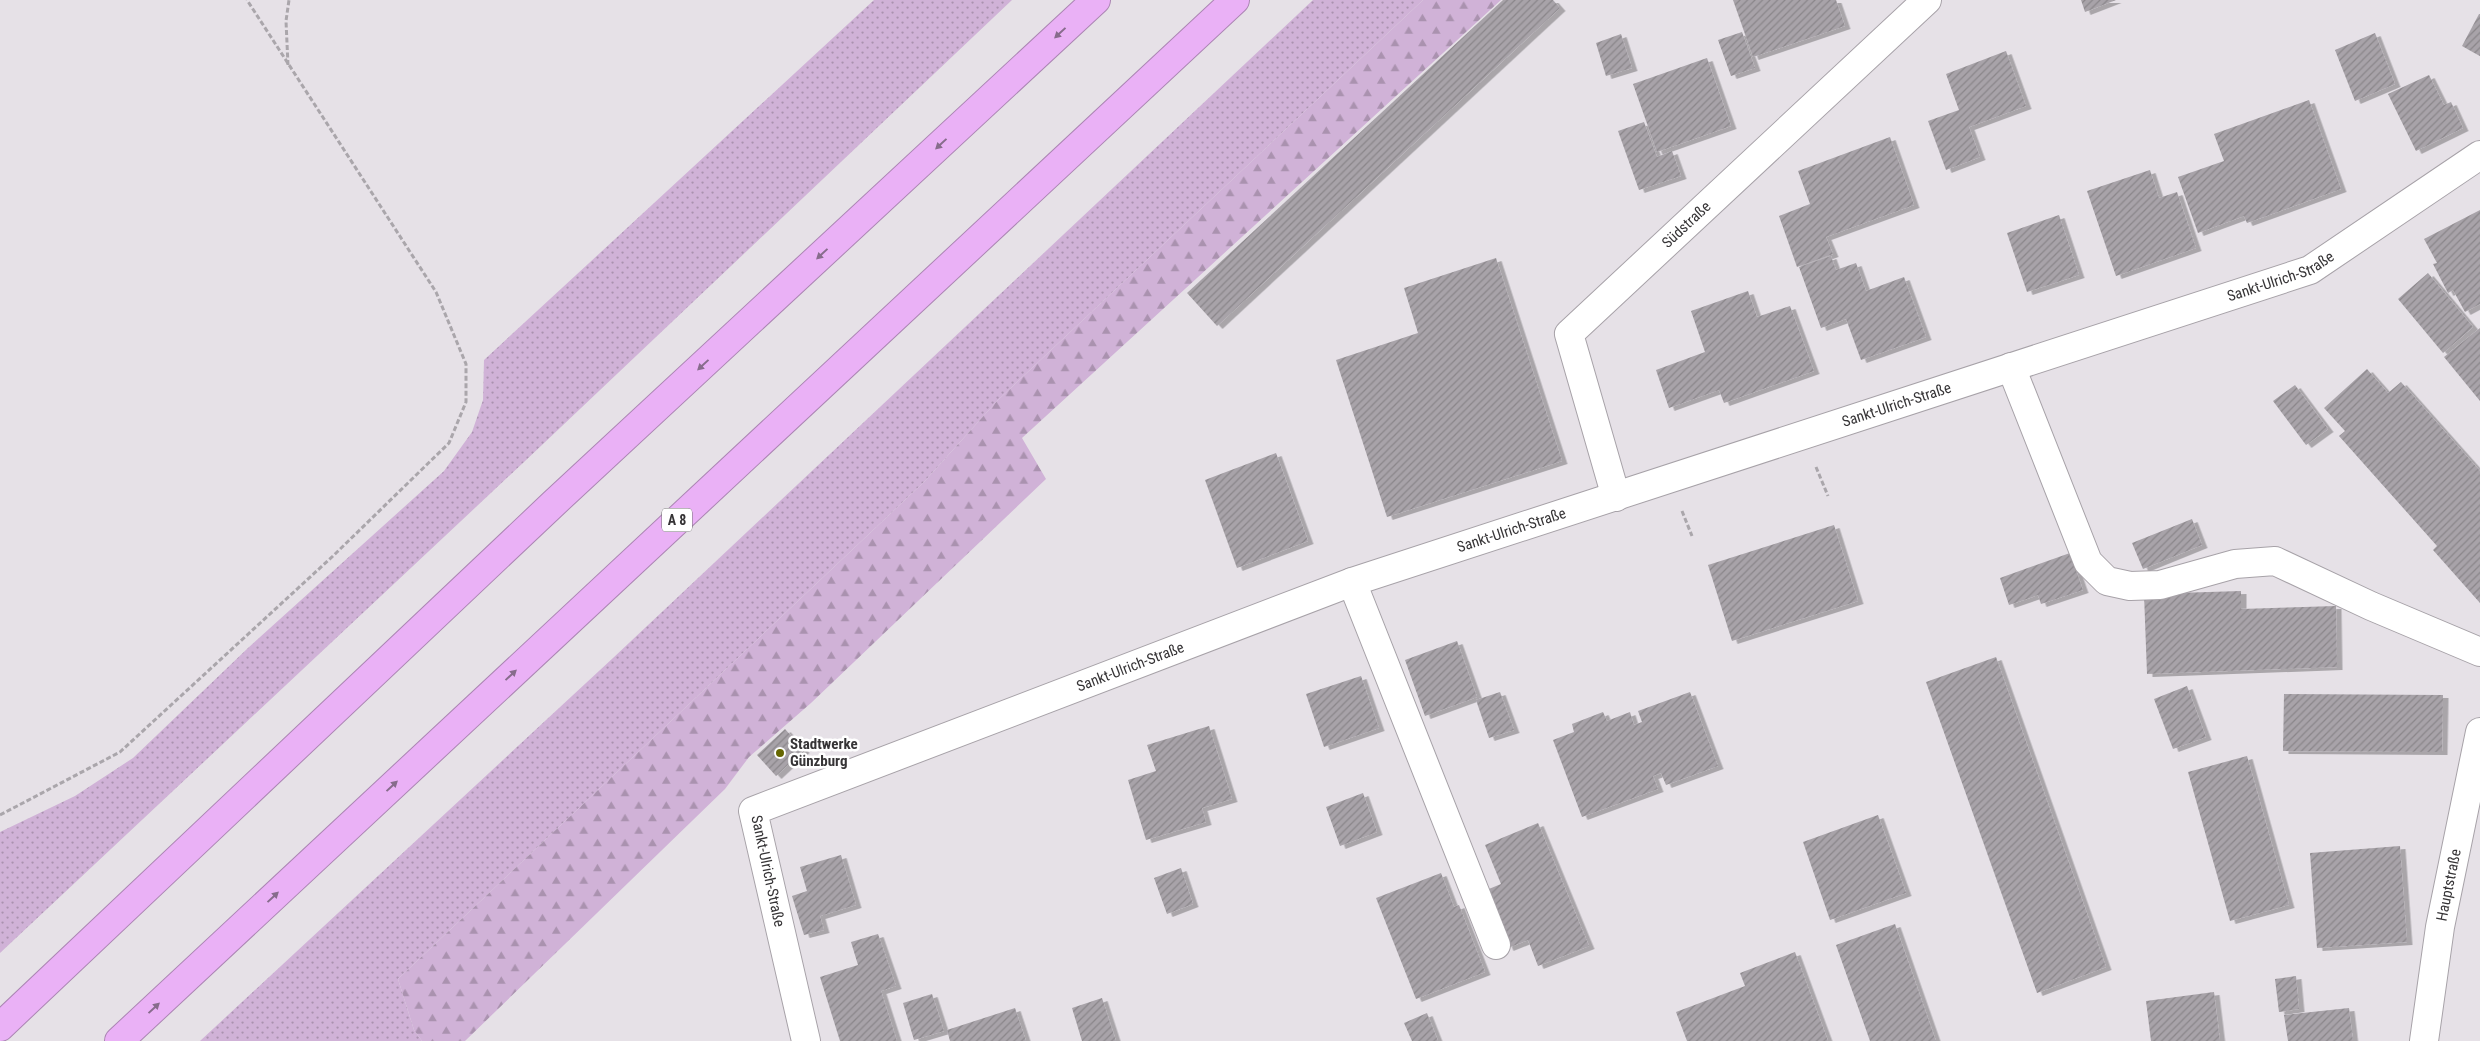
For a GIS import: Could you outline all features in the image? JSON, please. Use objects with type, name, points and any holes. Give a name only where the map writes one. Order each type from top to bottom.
[{"type":"highway","points":[[0,1027],[553,504],[1096,0]]},
{"type":"highway","name":"A 8","points":[[119,1041],[1235,0]]},
{"type":"street","name":"Südstraße","points":[[1616,497],[1569,334],[1927,0]]},
{"type":"street","name":"Sankt-Ulrich-Straße","points":[[806,1041],[753,811],[1352,582],[2310,270],[2480,155]]},
{"type":"street","points":[[2011,367],[2088,562],[2107,581],[2130,586],[2160,585],[2235,564],[2275,561],[2371,606],[2480,652]]},
{"type":"street","points":[[1352,582],[1496,945]]},
{"type":"street","name":"Hauptstraße","points":[[2424,1041],[2440,927],[2480,732]]},
{"type":"path","points":[[0,816],[120,752],[333,556],[449,443],[466,402],[466,364],[436,292],[362,174],[288,66],[247,0]]},
{"type":"path","points":[[288,66],[286,21],[289,0]]},
{"type":"green space","points":[[874,0],[1012,0],[524,462],[0,953],[0,832],[75,796],[133,758],[248,648],[444,471],[472,432],[483,400],[484,360]]},
{"type":"green space","points":[[1313,0],[1423,0],[997,401],[924,482],[398,979],[414,1030],[422,1041],[200,1041],[613,658]]},
{"type":"green space","points":[[1423,0],[1501,0],[1022,438],[1046,479],[811,703],[749,757],[725,789],[465,1041],[422,1041],[414,1030],[398,979],[924,482],[997,401]]},
{"type":"building","points":[[1503,0],[1553,0],[1560,8],[1217,326],[1187,293]]},
{"type":"building","points":[[1733,0],[1836,0],[1845,26],[1753,57]]},
{"type":"building","points":[[2081,0],[2116,0],[2085,12]]},
{"type":"building","points":[[2480,14],[2480,56],[2462,46]]},
{"type":"building","points":[[1742,32],[1755,68],[1731,76],[1718,40]]},
{"type":"building","points":[[2375,33],[2395,84],[2355,101],[2335,50]]},
{"type":"building","points":[[1621,34],[1632,68],[1606,76],[1596,43]]},
{"type":"building","points":[[2006,51],[2026,106],[1969,127],[1980,157],[1946,170],[1928,121],[1959,110],[1946,74]]},
{"type":"building","points":[[1707,58],[1731,126],[1657,152],[1633,84]]},
{"type":"building","points":[[2429,75],[2444,105],[2451,102],[2463,128],[2416,151],[2388,94]]},
{"type":"building","points":[[2309,100],[2341,189],[2247,223],[2244,216],[2198,233],[2178,177],[2224,161],[2214,134]]},
{"type":"building","points":[[1644,122],[1657,157],[1672,151],[1681,176],[1639,190],[1618,131]]},
{"type":"building","points":[[1890,137],[1914,205],[1826,237],[1833,254],[1797,267],[1779,216],[1810,204],[1798,171]]},
{"type":"building","points":[[2150,170],[2159,198],[2177,192],[2196,248],[2116,276],[2087,191]]},
{"type":"building","points":[[2480,210],[2480,304],[2465,312],[2453,290],[2448,293],[2433,264],[2437,263],[2424,239]]},
{"type":"building","points":[[2059,215],[2079,275],[2027,292],[2007,233]]},
{"type":"building","points":[[1831,256],[1836,270],[1856,263],[1866,291],[1904,277],[1926,337],[1861,360],[1846,319],[1821,328],[1799,267]]},
{"type":"building","points":[[1496,258],[1562,461],[1387,517],[1336,360],[1418,333],[1404,288]]},
{"type":"building","points":[[2428,273],[2473,327],[2443,353],[2398,299]]},
{"type":"building","points":[[1748,291],[1757,317],[1790,306],[1814,371],[1724,403],[1719,390],[1669,408],[1656,370],[1705,352],[1691,311]]},
{"type":"building","points":[[2480,328],[2480,401],[2444,357]]},
{"type":"building","points":[[2367,369],[2388,393],[2401,382],[2480,471],[2480,603],[2433,550],[2437,546],[2339,436],[2345,431],[2324,408]]},
{"type":"building","points":[[2295,385],[2328,429],[2306,445],[2273,401]]},
{"type":"building","points":[[1276,453],[1308,541],[1237,568],[1205,480]]},
{"type":"building","points":[[2192,519],[2202,545],[2143,569],[2132,543]]},
{"type":"building","points":[[1834,525],[1858,601],[1732,641],[1708,565]]},
{"type":"building","points":[[2070,553],[2083,590],[2041,604],[2038,595],[2009,605],[2000,578]]},
{"type":"building","points":[[2241,591],[2241,609],[2336,606],[2337,667],[2147,674],[2144,594]]},
{"type":"building","points":[[1457,641],[1477,697],[1425,716],[1405,660]]},
{"type":"building","points":[[1996,657],[2106,967],[2037,993],[1926,682]]},
{"type":"building","points":[[1361,676],[1379,728],[1324,747],[1306,694]]},
{"type":"building","points":[[2187,686],[2206,737],[2173,749],[2154,699]]},
{"type":"building","points":[[1500,692],[1514,730],[1489,738],[1476,700]]},
{"type":"building","points":[[1690,692],[1718,766],[1666,785],[1661,773],[1653,776],[1658,789],[1582,817],[1553,740],[1574,732],[1572,724],[1603,712],[1607,721],[1630,712],[1634,725],[1642,722],[1638,711]]},
{"type":"building","points":[[2284,694],[2443,695],[2442,752],[2283,751]]},
{"type":"building","points":[[1209,726],[1232,799],[1202,808],[1206,822],[1146,840],[1128,780],[1156,771],[1147,745]]},
{"type":"building","name":"Stadtwerke Günzburg","points":[[785,729],[804,750],[776,776],[757,755]]},
{"type":"building","points":[[2247,756],[2289,905],[2230,921],[2188,772]]},
{"type":"building","points":[[1363,793],[1377,832],[1340,846],[1326,807]]},
{"type":"building","points":[[1878,815],[1906,893],[1830,920],[1803,842]]},
{"type":"building","points":[[1538,823],[1589,946],[1538,966],[1528,940],[1508,948],[1484,891],[1501,884],[1485,845]]},
{"type":"building","points":[[2400,846],[2407,942],[2317,948],[2310,853]]},
{"type":"building","points":[[841,855],[856,905],[820,916],[824,930],[804,935],[792,896],[807,891],[800,867]]},
{"type":"building","points":[[1181,868],[1193,904],[1167,914],[1154,878]]},
{"type":"building","points":[[1441,873],[1454,907],[1459,905],[1485,972],[1416,999],[1376,898]]},
{"type":"building","points":[[1895,924],[1936,1041],[1870,1041],[1836,945]]},
{"type":"building","points":[[878,934],[896,986],[881,991],[897,1041],[840,1041],[820,977],[858,965],[851,942]]},
{"type":"building","points":[[1795,952],[1828,1041],[1687,1041],[1676,1012],[1745,986],[1740,973]]},
{"type":"building","points":[[2296,976],[2299,1009],[2279,1012],[2275,979]]},
{"type":"building","points":[[2214,992],[2220,1041],[2151,1041],[2146,1001]]},
{"type":"building","points":[[932,994],[944,1031],[914,1040],[903,1003]]},
{"type":"building","points":[[1102,998],[1116,1041],[1082,1041],[1072,1008]]},
{"type":"building","points":[[1015,1008],[1026,1041],[950,1041],[947,1030]]},
{"type":"building","points":[[2349,1008],[2353,1041],[2288,1041],[2284,1015]]},
{"type":"building","points":[[1427,1013],[1438,1041],[1412,1041],[1404,1023]]},
{"type":"place","name":"Stadtwerke Günzburg","points":[[780,753]]}]
